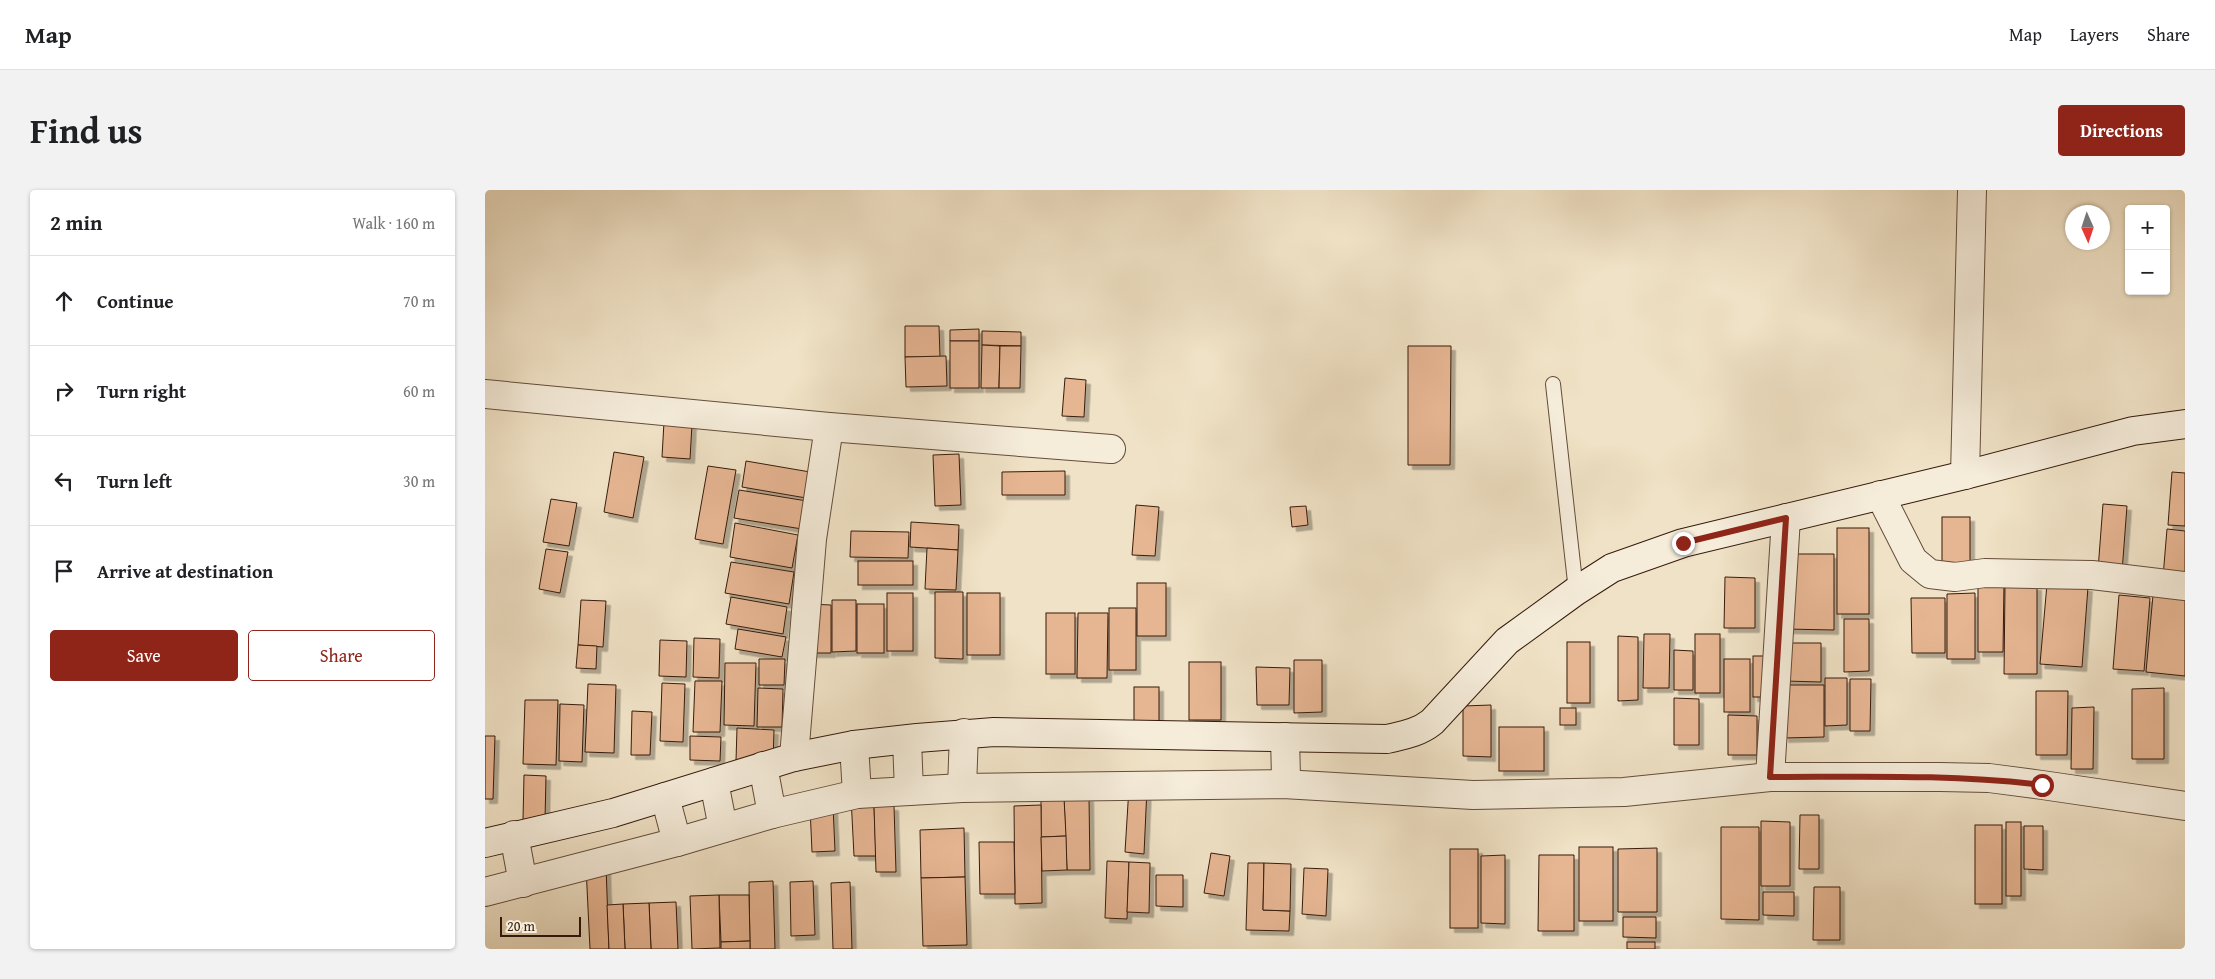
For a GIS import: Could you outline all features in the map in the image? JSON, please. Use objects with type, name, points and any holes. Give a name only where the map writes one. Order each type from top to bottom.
[{"type":"street","points":[[1965,475],[1972,190]]},
{"type":"street","points":[[485,394],[829,428],[1111,450]]},
{"type":"street","points":[[485,892],[522,881],[671,821],[716,788],[765,774],[794,757],[909,787],[1285,764],[1421,731],[1432,722],[1507,641],[1576,591],[1612,568],[1683,543],[1965,475],[2133,431],[2185,424]]},
{"type":"street","points":[[794,757],[812,539],[829,428]]},
{"type":"street","points":[[1880,495],[1913,560],[1930,574],[1955,578],[1985,573],[2092,575],[2185,586]]},
{"type":"street","points":[[1770,766],[1786,518]]},
{"type":"street","points":[[485,843],[516,843],[613,813],[671,821],[722,824],[771,812],[907,747],[964,742],[994,732],[1285,764],[1482,795],[1624,792],[1770,766],[1989,778],[2185,806]]},
{"type":"street","points":[[963,784],[964,742]]},
{"type":"street","points":[[907,747],[909,787]]},
{"type":"street","points":[[765,774],[771,812]]},
{"type":"street","points":[[716,788],[722,824]]},
{"type":"street","points":[[516,843],[522,881]]},
{"type":"lane","points":[[1553,384],[1576,591]]},
{"type":"building","points":[[905,326],[939,326],[940,357],[905,357]]},
{"type":"building","points":[[979,329],[979,341],[950,341],[950,330]]},
{"type":"building","points":[[982,331],[1021,332],[1021,346],[982,345]]},
{"type":"building","points":[[950,341],[979,341],[979,388],[950,388]]},
{"type":"building","points":[[982,345],[1000,346],[999,388],[981,388]]},
{"type":"building","points":[[1000,346],[1021,346],[1020,388],[999,388]]},
{"type":"building","points":[[1408,346],[1451,346],[1450,465],[1408,465]]},
{"type":"building","points":[[946,356],[947,386],[906,387],[905,357]]},
{"type":"building","points":[[1065,378],[1086,380],[1084,417],[1062,416]]},
{"type":"building","points":[[664,422],[692,424],[690,459],[662,457]]},
{"type":"building","points":[[614,452],[644,457],[633,518],[604,512]]},
{"type":"building","points":[[959,454],[961,505],[935,506],[933,455]]},
{"type":"building","points":[[746,461],[816,473],[812,499],[742,487]]},
{"type":"building","points":[[708,466],[736,470],[723,544],[695,539]]},
{"type":"building","points":[[1065,471],[1065,495],[1002,495],[1002,472]]},
{"type":"building","points":[[2172,472],[2185,473],[2185,526],[2168,525]]},
{"type":"building","points":[[739,490],[807,501],[802,529],[734,518]]},
{"type":"building","points":[[551,499],[577,503],[569,546],[543,542]]},
{"type":"building","points":[[2103,504],[2127,506],[2122,572],[2098,570]]},
{"type":"building","points":[[1136,505],[1159,507],[1155,556],[1132,555]]},
{"type":"building","points":[[1306,506],[1308,525],[1292,527],[1290,507]]},
{"type":"building","points":[[1942,517],[1970,517],[1970,571],[1942,571]]},
{"type":"building","points":[[911,522],[959,525],[958,550],[910,547]]},
{"type":"building","points":[[735,523],[798,535],[792,568],[730,557]]},
{"type":"building","points":[[1837,528],[1869,528],[1869,614],[1837,614]]},
{"type":"building","points":[[2167,529],[2185,531],[2185,579],[2163,577]]},
{"type":"building","points":[[851,531],[909,532],[908,558],[850,557]]},
{"type":"building","points":[[927,548],[958,550],[956,590],[925,589]]},
{"type":"building","points":[[546,549],[568,552],[560,593],[539,589]]},
{"type":"building","points":[[1785,554],[1834,554],[1834,630],[1785,629]]},
{"type":"building","points":[[858,561],[913,561],[913,585],[858,585]]},
{"type":"building","points":[[731,562],[794,572],[789,604],[725,593]]},
{"type":"building","points":[[1725,577],[1755,578],[1755,628],[1724,628]]},
{"type":"building","points":[[1137,583],[1166,583],[1166,636],[1137,636]]},
{"type":"building","points":[[1978,583],[2004,583],[2003,652],[1978,652]]},
{"type":"building","points":[[2047,584],[2088,587],[2082,667],[2040,664]]},
{"type":"building","points":[[2005,586],[2037,586],[2037,674],[2004,674]]},
{"type":"building","points":[[935,592],[963,592],[963,659],[935,658]]},
{"type":"building","points":[[887,593],[913,593],[913,651],[887,651]]},
{"type":"building","points":[[967,593],[1000,593],[1000,655],[967,655]]},
{"type":"building","points":[[1975,593],[1975,659],[1947,659],[1947,594]]},
{"type":"building","points":[[2119,595],[2150,598],[2144,671],[2113,669]]},
{"type":"building","points":[[2153,595],[2185,597],[2185,676],[2146,672]]},
{"type":"building","points":[[731,597],[787,607],[783,634],[726,624]]},
{"type":"building","points":[[1911,598],[1945,598],[1945,653],[1912,653]]},
{"type":"building","points":[[581,600],[606,601],[603,647],[578,645]]},
{"type":"building","points":[[832,600],[856,600],[856,651],[832,652]]},
{"type":"building","points":[[808,604],[831,605],[831,653],[808,653]]},
{"type":"building","points":[[857,604],[884,604],[884,653],[857,653]]},
{"type":"building","points":[[1109,608],[1136,608],[1136,670],[1109,670]]},
{"type":"building","points":[[1046,613],[1075,613],[1075,674],[1046,674]]},
{"type":"building","points":[[1078,613],[1108,613],[1107,678],[1077,678]]},
{"type":"building","points":[[1844,619],[1869,619],[1869,671],[1844,672]]},
{"type":"building","points":[[738,629],[786,637],[782,657],[735,649]]},
{"type":"building","points":[[1644,634],[1670,634],[1669,688],[1643,688]]},
{"type":"building","points":[[1695,634],[1720,634],[1720,693],[1695,693]]},
{"type":"building","points":[[1618,636],[1638,637],[1638,700],[1618,701]]},
{"type":"building","points":[[694,638],[720,639],[719,678],[693,677]]},
{"type":"building","points":[[660,640],[687,641],[686,677],[659,676]]},
{"type":"building","points":[[1567,642],[1590,642],[1590,703],[1567,703]]},
{"type":"building","points":[[1786,643],[1821,643],[1821,682],[1785,681]]},
{"type":"building","points":[[578,645],[597,646],[596,669],[576,668]]},
{"type":"building","points":[[1674,650],[1693,651],[1693,690],[1674,690]]},
{"type":"building","points":[[1753,656],[1774,656],[1774,697],[1753,697]]},
{"type":"building","points":[[759,659],[785,659],[784,685],[759,685]]},
{"type":"building","points":[[1724,659],[1750,659],[1750,712],[1724,712]]},
{"type":"building","points":[[1294,660],[1322,660],[1322,712],[1294,713]]},
{"type":"building","points":[[1189,662],[1221,662],[1221,720],[1189,720]]},
{"type":"building","points":[[725,663],[756,663],[754,726],[724,725]]},
{"type":"building","points":[[1256,667],[1290,668],[1289,705],[1257,705]]},
{"type":"building","points":[[1825,678],[1847,678],[1847,725],[1825,726]]},
{"type":"building","points":[[1850,679],[1871,679],[1870,731],[1850,731]]},
{"type":"building","points":[[695,681],[722,681],[720,732],[693,732]]},
{"type":"building","points":[[662,683],[685,684],[683,742],[660,741]]},
{"type":"building","points":[[588,684],[616,685],[614,753],[585,752]]},
{"type":"building","points":[[1784,685],[1824,685],[1824,737],[1784,738]]},
{"type":"building","points":[[1134,687],[1159,687],[1159,725],[1134,725]]},
{"type":"building","points":[[758,688],[783,689],[782,727],[757,727]]},
{"type":"building","points":[[2164,688],[2164,759],[2132,759],[2132,689]]},
{"type":"building","points":[[2036,691],[2068,691],[2067,755],[2036,755]]},
{"type":"building","points":[[1674,698],[1699,699],[1699,745],[1674,745]]},
{"type":"building","points":[[525,700],[558,700],[556,765],[523,764]]},
{"type":"building","points":[[560,704],[584,705],[582,762],[559,761]]},
{"type":"building","points":[[1491,705],[1491,757],[1463,756],[1463,706]]},
{"type":"building","points":[[2094,707],[2093,769],[2071,769],[2072,708]]},
{"type":"building","points":[[1560,708],[1576,708],[1576,725],[1560,725]]},
{"type":"building","points":[[632,711],[652,712],[650,755],[631,755]]},
{"type":"building","points":[[1728,715],[1757,716],[1757,755],[1728,755]]},
{"type":"building","points":[[1499,727],[1544,727],[1544,771],[1499,771]]},
{"type":"building","points":[[737,728],[774,730],[773,762],[736,761]]},
{"type":"building","points":[[485,736],[495,736],[493,799],[485,799]]},
{"type":"building","points":[[690,736],[721,737],[720,761],[690,760]]},
{"type":"building","points":[[524,775],[546,776],[545,820],[523,820]]},
{"type":"building","points":[[1129,787],[1147,788],[1144,854],[1125,852]]},
{"type":"building","points":[[851,797],[874,806],[876,856],[854,856]]},
{"type":"building","points":[[1089,797],[1090,870],[1067,870],[1064,798]]},
{"type":"building","points":[[1041,798],[1064,798],[1066,836],[1041,837]]},
{"type":"building","points":[[1041,805],[1042,903],[1015,904],[1014,806]]},
{"type":"building","points":[[833,806],[835,851],[812,852],[810,807]]},
{"type":"building","points":[[874,806],[894,806],[896,872],[876,872]]},
{"type":"building","points":[[1800,815],[1819,815],[1819,869],[1799,869]]},
{"type":"building","points":[[1761,821],[1790,822],[1790,886],[1761,886]]},
{"type":"building","points":[[2006,822],[2021,822],[2021,896],[2006,896]]},
{"type":"building","points":[[1975,825],[2002,825],[2002,904],[1975,904]]},
{"type":"building","points":[[2024,826],[2043,826],[2043,870],[2024,869]]},
{"type":"building","points":[[1721,827],[1759,827],[1759,920],[1721,919]]},
{"type":"building","points":[[964,828],[965,877],[921,878],[920,830]]},
{"type":"building","points":[[1066,836],[1067,870],[1042,871],[1041,837]]},
{"type":"building","points":[[979,842],[1014,842],[1015,894],[980,894]]},
{"type":"building","points":[[1579,847],[1613,847],[1613,921],[1579,921]]},
{"type":"building","points":[[1657,848],[1657,912],[1618,912],[1618,849]]},
{"type":"building","points":[[1450,849],[1478,849],[1478,928],[1450,928]]},
{"type":"building","points":[[1211,853],[1230,856],[1224,896],[1204,893]]},
{"type":"building","points":[[1505,855],[1505,924],[1481,923],[1481,856]]},
{"type":"building","points":[[1539,855],[1574,855],[1574,931],[1538,931]]},
{"type":"building","points":[[1107,861],[1129,862],[1127,919],[1105,918]]},
{"type":"building","points":[[1129,862],[1150,863],[1149,913],[1127,912]]},
{"type":"building","points":[[1248,863],[1264,863],[1263,910],[1290,911],[1289,931],[1246,930]]},
{"type":"building","points":[[1264,863],[1291,864],[1290,911],[1263,910]]},
{"type":"building","points":[[606,866],[609,949],[590,949],[586,867]]},
{"type":"building","points":[[1304,868],[1328,869],[1326,916],[1302,914]]},
{"type":"building","points":[[1156,875],[1183,875],[1183,907],[1156,906]]},
{"type":"building","points":[[965,877],[967,945],[923,946],[921,878]]},
{"type":"building","points":[[773,881],[775,949],[750,949],[749,882]]},
{"type":"building","points":[[813,881],[815,935],[791,936],[790,882]]},
{"type":"building","points":[[850,882],[852,949],[833,949],[831,883]]},
{"type":"building","points":[[1814,887],[1840,887],[1840,940],[1813,940]]},
{"type":"building","points":[[1763,892],[1794,892],[1794,916],[1763,915]]},
{"type":"building","points":[[719,895],[749,895],[750,941],[721,942]]},
{"type":"building","points":[[719,895],[720,948],[692,949],[690,896]]},
{"type":"building","points":[[676,902],[678,949],[651,949],[649,903]]},
{"type":"building","points":[[649,903],[651,949],[625,949],[623,904]]},
{"type":"building","points":[[623,904],[625,949],[609,949],[607,905]]},
{"type":"building","points":[[1623,917],[1656,917],[1656,938],[1623,937]]},
{"type":"building","points":[[750,941],[750,949],[721,949],[721,942]]},
{"type":"building","points":[[1627,942],[1655,942],[1655,949],[1627,949]]},
{"type":"route","points":[[1683,543],[1786,518],[1770,777],[1989,778],[2042,785]]}]
